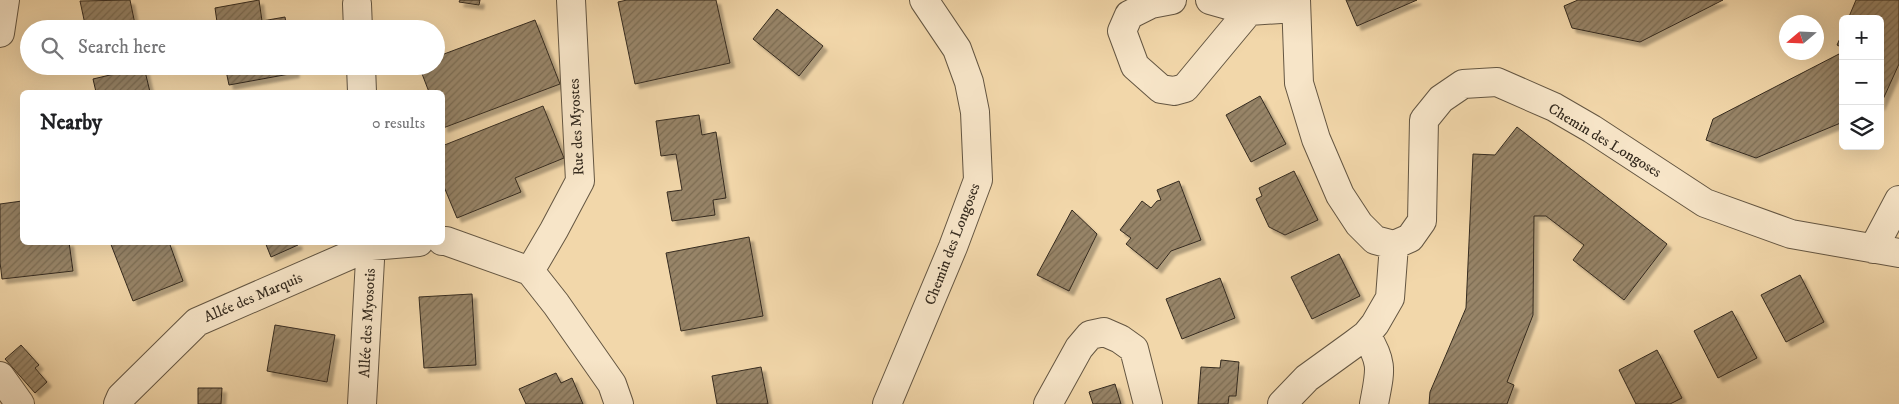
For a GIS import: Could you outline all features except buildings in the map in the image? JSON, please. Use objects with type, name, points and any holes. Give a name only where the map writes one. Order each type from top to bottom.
[{"type":"street","points":[[0,33],[5,0]]},
{"type":"street","name":"Rue des Myostes","points":[[530,271],[580,181],[571,0]]},
{"type":"street","name":"Chemin des Longoses","points":[[887,404],[953,247],[978,180],[976,112],[969,82],[957,49],[924,0]]},
{"type":"street","points":[[1172,0],[1151,4],[1129,15],[1122,31],[1135,66],[1161,89],[1174,91],[1185,88],[1249,11]]},
{"type":"street","points":[[1210,0],[1249,11],[1296,4],[1299,83],[1316,139],[1340,195],[1359,224],[1375,240],[1394,245],[1390,298],[1375,324],[1366,335],[1307,378],[1282,404]]},
{"type":"street","points":[[361,75],[362,90]]},
{"type":"street","name":"Chemin des Longoses","points":[[1394,245],[1410,238],[1422,221],[1424,120],[1441,99],[1463,84],[1497,82],[1554,107],[1592,129],[1705,203],[1791,234],[1886,251]]},
{"type":"street","points":[[1886,251],[1899,200]]},
{"type":"street","points":[[445,240],[530,271],[556,304],[612,384],[618,404]]},
{"type":"street","name":"Allée des Marquis","points":[[118,404],[121,397],[196,322],[369,245]]},
{"type":"street","name":"Allée des Myosotis","points":[[362,404],[371,245]]},
{"type":"street","points":[[1048,404],[1079,348],[1090,335],[1104,332],[1120,338],[1134,349],[1148,404]]},
{"type":"street","points":[[1366,335],[1377,353],[1380,372],[1374,404]]},
{"type":"street","points":[[0,376],[20,404]]}]
